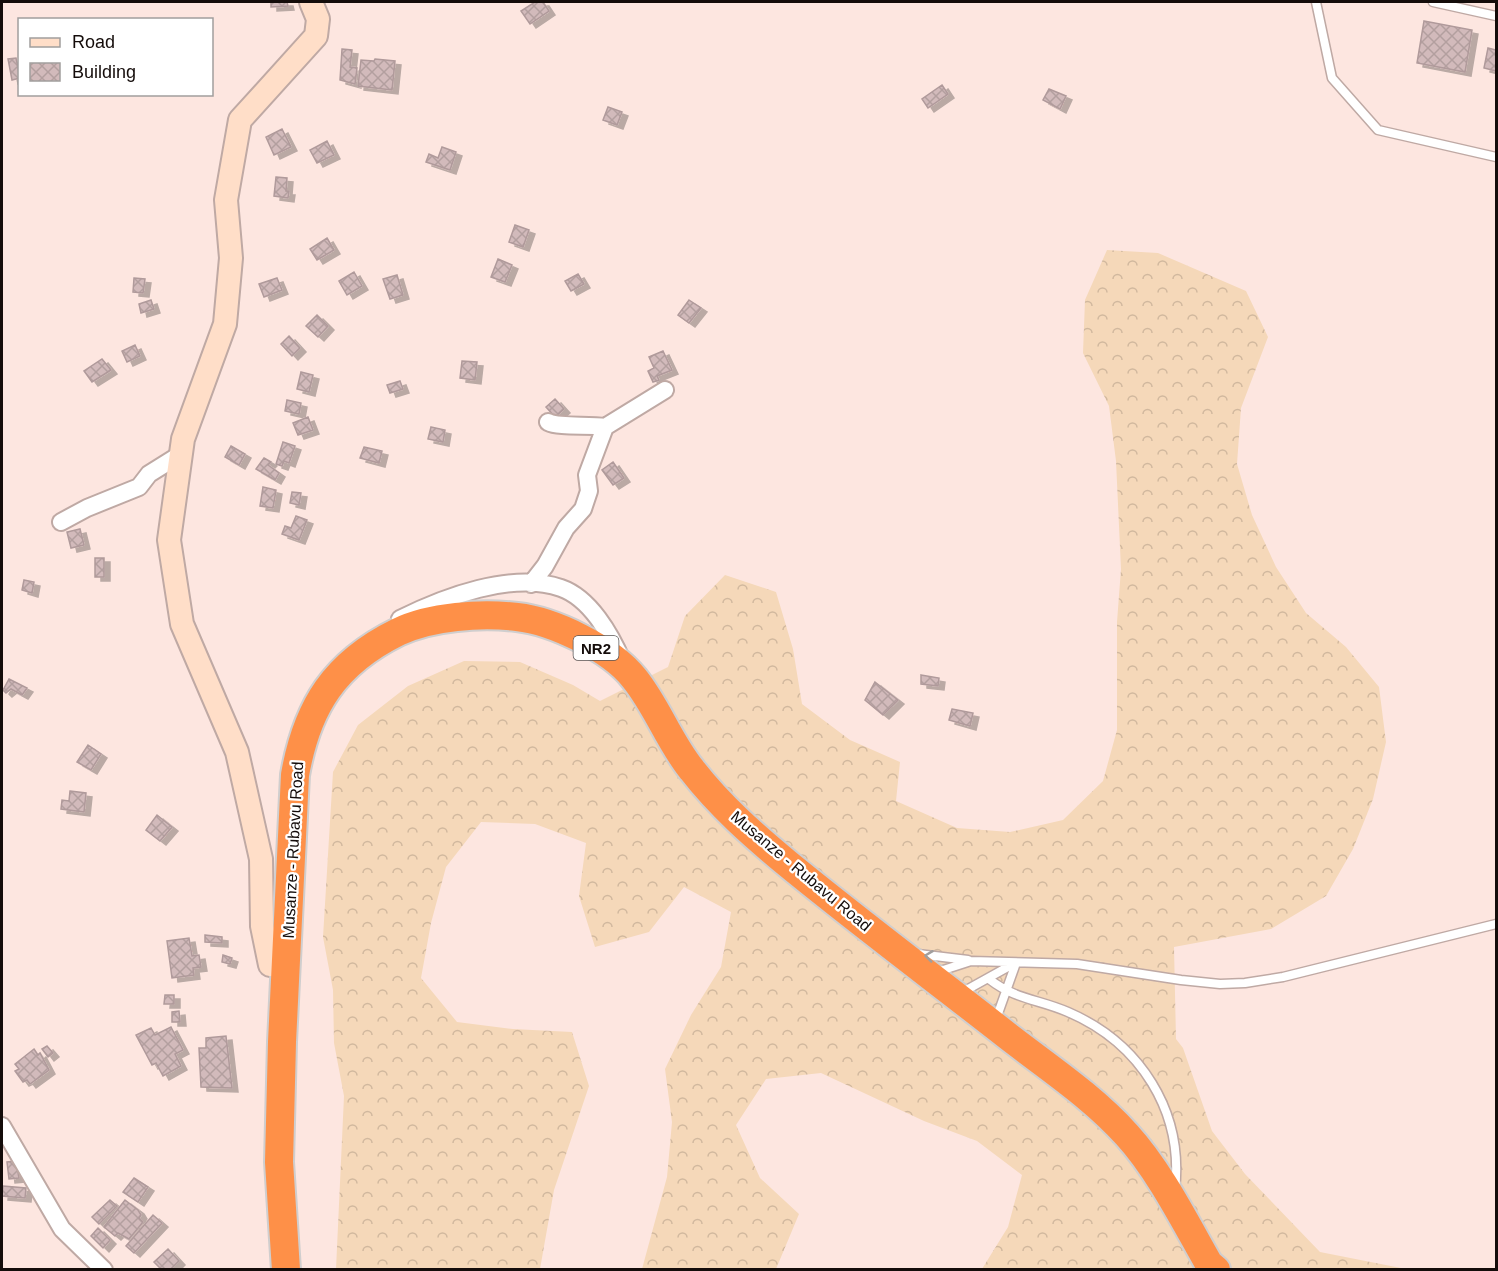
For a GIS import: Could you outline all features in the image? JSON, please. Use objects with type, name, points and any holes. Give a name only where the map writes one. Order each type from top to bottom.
[{"type":"highway","name":"Musanze - Rubavu Road","points":[[286,1269],[279,1162],[295,775],[301,741],[318,701],[332,681],[377,642],[417,623],[492,617],[518,617],[550,625],[582,639],[634,677],[690,768],[734,818],[928,975],[1080,1091],[1128,1136],[1174,1204],[1209,1264],[1216,1269]]},
{"type":"main road","points":[[286,966],[270,965],[262,926],[261,859],[237,752],[183,624],[169,540],[188,419],[225,324],[231,258],[226,200],[240,120],[316,36],[318,19],[311,2]]},
{"type":"street","points":[[531,584],[545,566],[566,528],[583,509],[589,491],[587,475],[605,427],[665,390]]},
{"type":"street","points":[[548,422],[556,426],[578,423],[605,427]]},
{"type":"street","points":[[61,522],[87,508],[118,498],[139,487],[149,474],[181,454]]},
{"type":"street","points":[[332,681],[355,652],[385,626],[430,604],[515,581],[562,588],[584,602],[614,642],[626,670]]},
{"type":"street","points":[[3,1129],[62,1229],[104,1269]]},
{"type":"lane","points":[[1316,2],[1332,78],[1378,130],[1497,157]]},
{"type":"lane","points":[[1433,2],[1497,16]]},
{"type":"lane","points":[[889,944],[921,955],[972,961],[1077,964],[1181,980],[1245,983],[1283,977],[1497,924]]},
{"type":"lane","points":[[928,975],[972,961]]},
{"type":"lane","points":[[957,996],[1016,963]]},
{"type":"lane","points":[[994,1025],[1016,963]]},
{"type":"lane","points":[[988,979],[1006,992],[1068,1012],[1101,1030],[1132,1053],[1152,1079],[1164,1105],[1172,1132],[1177,1175],[1174,1204]]},
{"type":"green space","points":[[1107,250],[1158,253],[1246,291],[1268,337],[1241,408],[1237,464],[1252,515],[1276,567],[1306,613],[1346,647],[1379,687],[1386,742],[1373,799],[1353,849],[1326,896],[1271,929],[1174,947],[1176,1039],[1183,1048],[1212,1131],[1245,1174],[1320,1252],[1406,1269],[982,1269],[1008,1227],[1022,1175],[977,1141],[924,1121],[821,1073],[766,1079],[736,1125],[760,1178],[799,1214],[776,1269],[642,1269],[667,1177],[672,1122],[665,1069],[691,1015],[721,967],[731,912],[684,887],[649,932],[595,947],[579,896],[586,843],[535,824],[481,822],[446,867],[431,923],[421,978],[457,1022],[513,1029],[572,1032],[589,1086],[554,1190],[540,1269],[336,1269],[344,1096],[334,1043],[333,990],[323,937],[333,772],[358,725],[408,686],[464,661],[520,662],[573,685],[600,701],[668,667],[685,616],[725,575],[776,592],[793,649],[802,704],[850,740],[900,762],[896,801],[957,828],[1010,832],[1063,820],[1103,781],[1117,730],[1117,622],[1121,569],[1116,461],[1109,406],[1083,353],[1085,300]]},
{"type":"building","points":[[271,2],[287,2],[288,6],[271,7]]},
{"type":"building","points":[[535,2],[543,2],[549,11],[530,24],[521,11]]},
{"type":"building","points":[[1424,21],[1472,30],[1465,72],[1417,63]]},
{"type":"building","points":[[1488,48],[1496,50],[1496,71],[1484,68]]},
{"type":"building","points":[[342,49],[352,50],[350,67],[357,68],[355,84],[340,80]]},
{"type":"building","points":[[16,58],[18,78],[12,80],[8,59]]},
{"type":"building","points":[[375,59],[395,61],[392,90],[358,86],[361,60],[374,61]]},
{"type":"building","points":[[942,85],[948,94],[928,108],[922,99]]},
{"type":"building","points":[[1049,89],[1066,96],[1060,109],[1043,100]]},
{"type":"building","points":[[608,107],[622,112],[617,125],[603,120]]},
{"type":"building","points":[[282,129],[291,147],[274,155],[266,137]]},
{"type":"building","points":[[327,141],[334,155],[317,163],[310,150]]},
{"type":"building","points":[[442,147],[456,152],[450,170],[426,162],[429,154],[438,158]]},
{"type":"building","points":[[276,177],[287,178],[288,198],[274,196]]},
{"type":"building","points":[[515,225],[529,230],[523,247],[509,242]]},
{"type":"building","points":[[327,238],[334,250],[317,260],[310,249]]},
{"type":"building","points":[[498,259],[512,265],[505,282],[491,277]]},
{"type":"building","points":[[354,272],[362,286],[347,295],[339,281]]},
{"type":"building","points":[[578,274],[584,284],[571,291],[565,281]]},
{"type":"building","points":[[397,275],[403,295],[390,299],[383,279]]},
{"type":"building","points":[[134,278],[145,279],[143,293],[133,292]]},
{"type":"building","points":[[277,278],[282,290],[264,297],[259,284]]},
{"type":"building","points":[[151,300],[154,309],[141,313],[139,304]]},
{"type":"building","points":[[689,300],[701,308],[689,323],[678,315]]},
{"type":"building","points":[[317,315],[328,326],[318,337],[306,326]]},
{"type":"building","points":[[289,336],[300,348],[292,356],[281,344]]},
{"type":"building","points":[[135,345],[140,356],[127,362],[122,351]]},
{"type":"building","points":[[663,351],[672,370],[657,376],[659,380],[653,382],[648,371],[654,368],[649,357]]},
{"type":"building","points":[[102,359],[111,370],[92,382],[84,371]]},
{"type":"building","points":[[462,361],[477,362],[475,380],[460,378]]},
{"type":"building","points":[[301,372],[313,375],[309,392],[297,389]]},
{"type":"building","points":[[400,381],[403,389],[390,393],[387,385]]},
{"type":"building","points":[[555,399],[564,409],[555,417],[546,407]]},
{"type":"building","points":[[287,400],[301,403],[299,414],[285,411]]},
{"type":"building","points":[[308,417],[313,430],[298,435],[293,423]]},
{"type":"building","points":[[431,427],[445,430],[443,442],[428,439]]},
{"type":"building","points":[[283,442],[295,446],[289,463],[284,461],[282,466],[276,464]]},
{"type":"building","points":[[231,446],[245,454],[239,465],[225,457]]},
{"type":"building","points":[[364,447],[382,451],[379,463],[360,458]]},
{"type":"building","points":[[264,458],[271,462],[268,465],[279,473],[275,480],[256,469]]},
{"type":"building","points":[[613,462],[624,478],[613,485],[602,470]]},
{"type":"building","points":[[263,487],[276,490],[273,508],[260,506]]},
{"type":"building","points":[[292,492],[301,493],[299,505],[290,503]]},
{"type":"building","points":[[296,516],[307,520],[299,540],[282,534],[285,526],[291,528]]},
{"type":"building","points":[[80,529],[84,545],[71,548],[67,532]]},
{"type":"building","points":[[95,558],[104,558],[104,577],[95,577]]},
{"type":"building","points":[[24,580],[34,582],[32,593],[22,590]]},
{"type":"building","points":[[921,675],[939,678],[938,686],[921,684]]},
{"type":"building","points":[[9,679],[27,688],[22,695],[11,689],[6,693],[3,690]]},
{"type":"building","points":[[875,682],[898,700],[883,715],[865,700]]},
{"type":"building","points":[[952,709],[973,713],[970,726],[949,720]]},
{"type":"building","points":[[88,745],[101,754],[91,770],[77,762]]},
{"type":"building","points":[[70,791],[86,793],[84,812],[61,809],[62,800],[69,801]]},
{"type":"building","points":[[157,815],[172,827],[160,841],[146,830]]},
{"type":"building","points":[[205,935],[222,937],[222,943],[205,942]]},
{"type":"building","points":[[189,938],[192,956],[199,955],[201,967],[193,968],[194,975],[172,978],[167,941]]},
{"type":"building","points":[[223,955],[232,958],[230,964],[222,962]]},
{"type":"building","points":[[165,995],[174,995],[174,1004],[164,1004]]},
{"type":"building","points":[[179,1011],[180,1022],[172,1022],[172,1012]]},
{"type":"building","points":[[171,1027],[183,1050],[175,1054],[181,1066],[163,1076],[156,1063],[152,1065],[136,1035],[151,1028],[155,1035]]},
{"type":"building","points":[[226,1036],[232,1088],[201,1087],[199,1048],[206,1048],[206,1038]]},
{"type":"building","points":[[47,1046],[53,1053],[48,1057],[42,1049]]},
{"type":"building","points":[[34,1049],[38,1055],[40,1053],[49,1070],[30,1084],[27,1080],[23,1082],[15,1071],[19,1069],[15,1064]]},
{"type":"building","points":[[16,1161],[19,1178],[9,1179],[7,1162]]},
{"type":"building","points":[[134,1178],[148,1187],[138,1202],[123,1192]]},
{"type":"building","points":[[3,1186],[26,1188],[25,1198],[2,1196]]},
{"type":"building","points":[[110,1200],[117,1206],[99,1224],[92,1217]]},
{"type":"building","points":[[125,1200],[138,1210],[141,1215],[139,1218],[143,1222],[129,1239],[118,1233],[115,1236],[104,1227]]},
{"type":"building","points":[[153,1215],[162,1223],[134,1253],[126,1246]]},
{"type":"building","points":[[98,1228],[110,1240],[103,1248],[91,1236]]},
{"type":"building","points":[[168,1249],[179,1261],[170,1270],[162,1270],[154,1262]]}]
